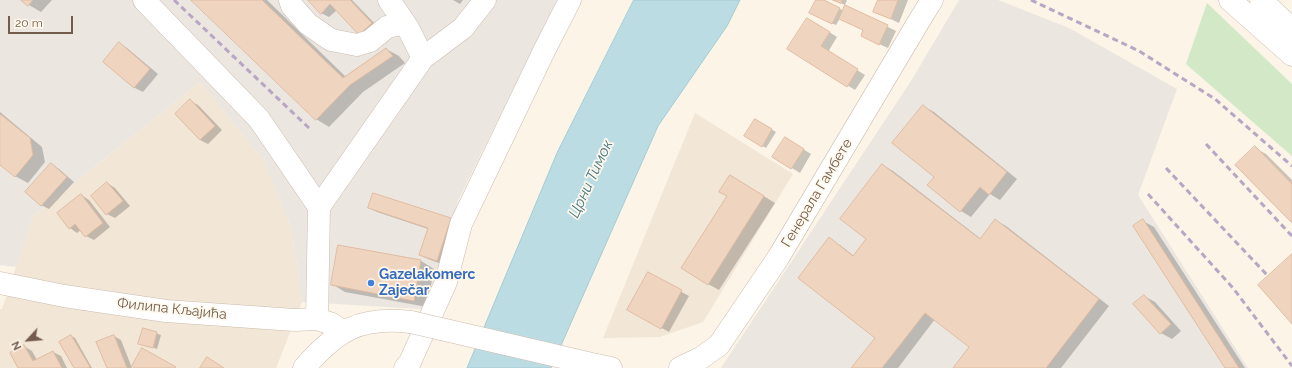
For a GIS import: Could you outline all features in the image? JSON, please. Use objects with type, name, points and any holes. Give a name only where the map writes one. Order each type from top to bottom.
[{"type":"street","points":[[144,0],[259,119],[319,207]]},
{"type":"street","points":[[290,0],[292,6],[308,24],[331,40],[357,45],[370,41],[387,27],[400,24],[408,28]]},
{"type":"street","points":[[389,0],[408,28],[423,58]]},
{"type":"street","points":[[317,319],[319,207],[423,58],[464,28],[485,0]]},
{"type":"street","points":[[405,368],[410,362],[446,282],[461,224],[570,0]]},
{"type":"street","name":"Генерала Гамбете","points":[[682,368],[701,358],[719,345],[763,282],[932,0]]},
{"type":"street","points":[[1230,0],[1292,55]]},
{"type":"street","points":[[1261,0],[1292,28]]},
{"type":"street","name":"Филипа Кљајића","points":[[0,283],[64,296],[166,311],[294,320],[317,319],[332,324],[343,332]]},
{"type":"street","points":[[304,368],[328,343],[343,332],[361,324],[385,320],[412,322],[604,366]]},
{"type":"shaded area","points":[[0,0],[557,0],[458,201],[437,276],[422,309],[302,302],[292,230],[264,161],[200,82],[33,216],[16,267],[0,265]]},
{"type":"shaded area","points":[[959,0],[998,0],[1069,28],[1177,89],[1138,195],[1248,368],[721,368],[911,81]]},
{"type":"shaded area","points":[[200,82],[264,161],[292,230],[302,302],[276,368],[0,368],[0,309],[2,309],[33,216]]},
{"type":"shaded area","points":[[695,113],[793,174],[703,322],[660,337],[603,338]]},
{"type":"green space","points":[[1207,3],[1292,84],[1292,156],[1186,64]]},
{"type":"water","name":"Црни Тимок","points":[[634,0],[740,0],[727,26],[658,126],[551,368],[467,368],[557,153]]},
{"type":"building","points":[[21,0],[33,0],[28,6]]},
{"type":"building","points":[[191,0],[262,0],[343,78],[386,48],[393,56],[350,85],[316,120]]},
{"type":"building","points":[[308,0],[350,0],[372,23],[359,35],[330,4],[321,14]]},
{"type":"building","points":[[816,0],[824,0],[840,8],[832,24],[809,13]]},
{"type":"building","points":[[833,0],[842,0],[841,3]]},
{"type":"building","points":[[878,0],[898,0],[891,19],[873,12]]},
{"type":"building","points":[[845,5],[888,25],[879,45],[861,36],[863,30],[839,19]]},
{"type":"building","points":[[807,18],[830,32],[821,46],[858,69],[847,87],[787,49]]},
{"type":"building","points":[[119,42],[150,69],[134,88],[103,62]]},
{"type":"building","points":[[190,99],[215,126],[200,140],[175,114]]},
{"type":"building","points":[[923,105],[1007,172],[989,195],[980,187],[960,212],[927,185],[934,177],[892,143]]},
{"type":"building","points":[[0,114],[30,138],[33,155],[15,177],[0,165]]},
{"type":"building","points":[[755,119],[772,129],[762,147],[744,136]]},
{"type":"building","points":[[785,137],[804,149],[791,169],[772,157]]},
{"type":"building","points":[[1255,146],[1292,184],[1292,223],[1235,165]]},
{"type":"building","points":[[51,163],[67,177],[41,206],[25,192]]},
{"type":"building","points":[[882,164],[980,239],[995,219],[1099,299],[1046,368],[953,368],[969,347],[925,313],[882,368],[851,368],[875,338],[798,278],[829,237],[853,256],[866,239],[840,219]]},
{"type":"building","points":[[730,175],[764,196],[708,285],[681,268],[727,196],[719,192]]},
{"type":"building","points":[[107,182],[123,201],[106,215],[91,196]]},
{"type":"building","points":[[373,193],[451,218],[437,261],[419,255],[428,228],[368,208]]},
{"type":"building","points":[[81,194],[103,223],[85,237],[75,224],[69,229],[57,213]]},
{"type":"building","points":[[1143,219],[1239,368],[1225,368],[1133,226]]},
{"type":"building","points":[[338,245],[421,260],[414,301],[331,285]]},
{"type":"building","points":[[1292,254],[1292,324],[1258,285]]},
{"type":"building","points":[[648,272],[682,290],[661,329],[627,310]]},
{"type":"building","points":[[1144,295],[1171,324],[1160,334],[1133,304]]},
{"type":"building","points":[[143,328],[157,332],[153,348],[138,344]]},
{"type":"building","points":[[71,335],[90,367],[74,368],[59,342]]},
{"type":"building","points":[[114,335],[127,368],[107,368],[96,342]]},
{"type":"building","points":[[24,345],[33,361],[53,351],[62,368],[18,368],[10,353]]},
{"type":"building","points":[[142,348],[176,367],[135,368],[132,366]]},
{"type":"building","points":[[207,357],[224,368],[200,368]]},
{"type":"railway","points":[[174,0],[309,128]]},
{"type":"railway","points":[[1031,0],[1139,51],[1215,99],[1292,166]]},
{"type":"railway","points":[[1206,144],[1292,236]]},
{"type":"railway","points":[[1166,168],[1268,276]]},
{"type":"railway","points":[[1148,194],[1233,288],[1292,366]]},
{"type":"place","name":"Gazelakomerc Zaječar","points":[[371,283]]}]
